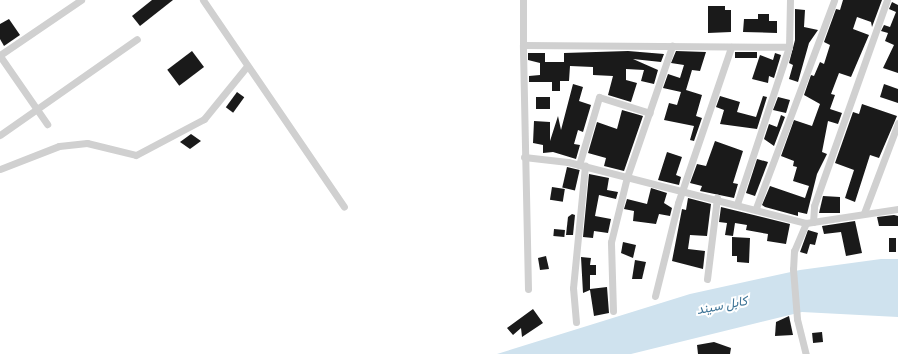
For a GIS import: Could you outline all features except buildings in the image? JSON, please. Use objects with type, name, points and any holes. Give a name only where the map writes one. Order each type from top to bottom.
[{"type":"street","points":[[47,124],[0,56],[81,0]]},
{"type":"street","points":[[203,0],[246,66],[344,206]]},
{"type":"street","points":[[523,0],[524,157],[528,289]]},
{"type":"street","points":[[738,204],[788,47],[790,0]]},
{"type":"street","points":[[756,208],[834,0]]},
{"type":"street","points":[[806,354],[797,319],[793,269],[794,251],[809,222],[887,0]]},
{"type":"street","points":[[0,135],[137,39]]},
{"type":"street","points":[[523,45],[731,48],[788,47]]},
{"type":"street","points":[[613,311],[611,242],[627,177],[672,46]]},
{"type":"street","points":[[655,296],[682,191],[731,48]]},
{"type":"street","points":[[0,169],[59,146],[87,143],[136,155],[204,119],[246,66]]},
{"type":"street","points":[[576,322],[573,288],[582,165],[599,97],[650,113]]},
{"type":"street","points":[[864,213],[898,123]]},
{"type":"street","points":[[524,157],[582,165],[809,222],[898,209]]},
{"type":"street","points":[[707,279],[717,198]]},
{"type":"water","name":"کابل سيند","points":[[881,259],[898,259],[898,317],[802,312],[631,354],[497,354],[690,294],[800,270]]}]
